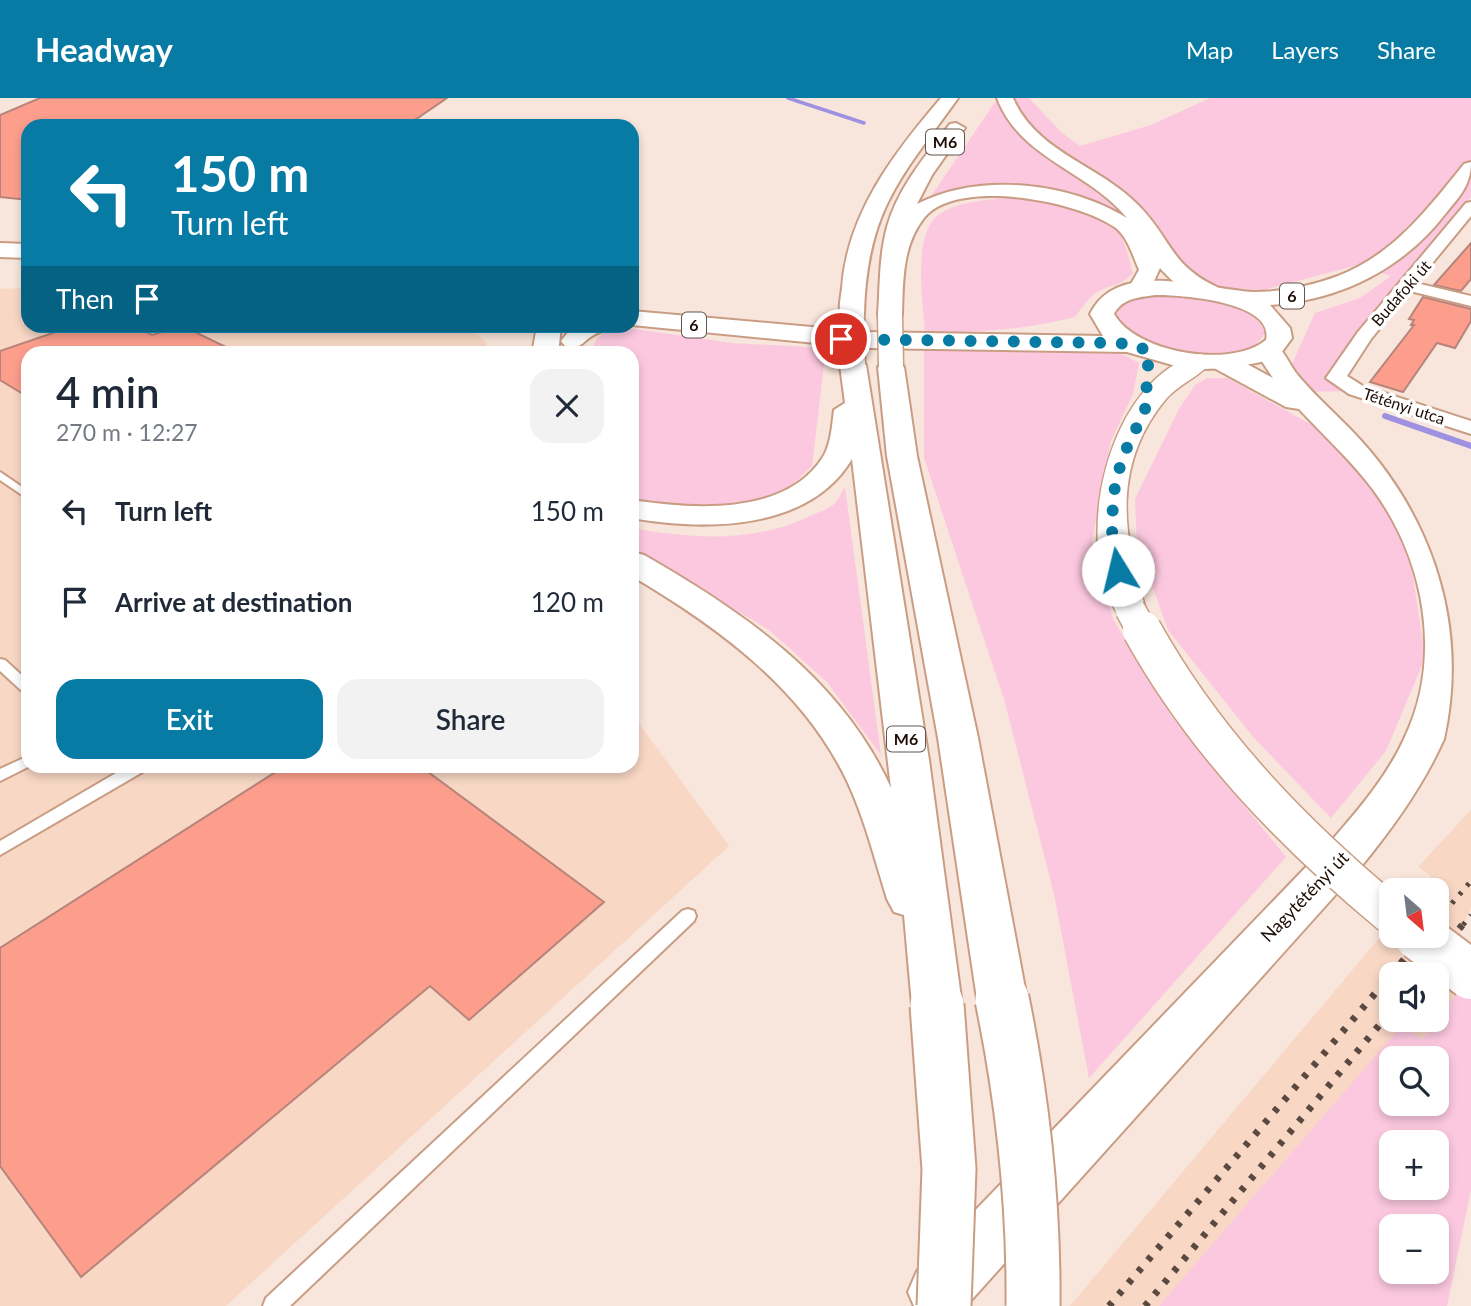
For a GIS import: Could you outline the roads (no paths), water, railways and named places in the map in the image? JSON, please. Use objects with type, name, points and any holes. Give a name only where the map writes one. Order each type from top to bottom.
[{"type":"main road","name":"M6","points":[[944,1306],[949,1169],[935,985],[909,760],[853,373],[852,314],[855,261],[872,211],[904,153],[950,98]]},
{"type":"main road","points":[[1005,98],[1009,109],[1030,135],[1131,208],[1150,231],[1172,267],[1185,279],[1215,293]]},
{"type":"main road","name":"M6","points":[[971,108],[930,161],[915,187],[898,229],[890,315],[891,367],[902,456],[958,738],[1002,999],[1017,1063],[1030,1154],[1033,1306]]},
{"type":"main road","name":"Budafoki út","points":[[1273,321],[1331,295],[1390,261],[1421,232],[1435,214],[1462,191],[1471,168]]},
{"type":"main road","points":[[893,261],[916,215],[932,203],[983,193],[1038,195],[1088,206],[1126,226],[1150,270],[1140,289]]},
{"type":"main road","points":[[0,250],[21,251]]},
{"type":"main road","name":"Budafoki út","points":[[1215,293],[1272,299],[1360,277]]},
{"type":"main road","name":"6","points":[[639,319],[841,339],[1140,348],[1212,361],[1249,358],[1268,351],[1275,346],[1279,334],[1273,321],[1258,309],[1215,293],[1173,288],[1140,289],[1109,301],[1102,314],[1109,329],[1140,348]]},
{"type":"main road","name":"6","points":[[980,342],[1103,321]]},
{"type":"main road","name":"Nagytétényi út","points":[[925,1306],[1292,909],[1363,837],[1406,776],[1426,735],[1439,688],[1444,640],[1439,598],[1427,558],[1383,481],[1331,400],[1268,351]]},
{"type":"main road","name":"Nagytétényi út","points":[[1212,361],[1274,387],[1331,400]]},
{"type":"main road","points":[[639,510],[688,517],[736,513],[766,506],[811,486],[828,472],[838,459],[853,373]]},
{"type":"main road","points":[[639,566],[716,612],[745,633],[793,676],[822,709],[869,783],[935,985]]},
{"type":"street","points":[[1435,214],[1466,213]]},
{"type":"street","name":"Budafoki út","points":[[1331,400],[1338,374],[1364,335],[1454,239],[1466,213]]},
{"type":"street","points":[[1421,232],[1454,239]]},
{"type":"street","points":[[1408,286],[1471,301]]},
{"type":"street","points":[[1140,348],[1145,410]]},
{"type":"street","points":[[1212,361],[1168,382],[1145,410],[1122,458],[1113,496],[1112,538],[1118,570],[1130,609],[1154,656],[1189,709],[1231,762],[1276,812],[1341,875],[1379,905]]},
{"type":"street","name":"Tétényi utca","points":[[1331,400],[1471,428]]},
{"type":"street","points":[[1435,948],[1471,975]]},
{"type":"lane","points":[[1,476],[21,491]]},
{"type":"lane","points":[[0,663],[21,682]]},
{"type":"lane","points":[[0,776],[21,765]]},
{"type":"lane","points":[[0,849],[129,773]]},
{"type":"lane","points":[[274,1306],[688,916]]},
{"type":"waterway","points":[[788,98],[864,123]]},
{"type":"waterway","points":[[1385,416],[1471,446]]},
{"type":"railway","points":[[1449,907],[1471,881]]},
{"type":"railway","points":[[1463,925],[1471,915]]},
{"type":"railway","points":[[1432,962],[1464,923]]},
{"type":"railway","points":[[1109,1306],[1414,948]]},
{"type":"railway","points":[[1145,1306],[1379,1025]]}]
